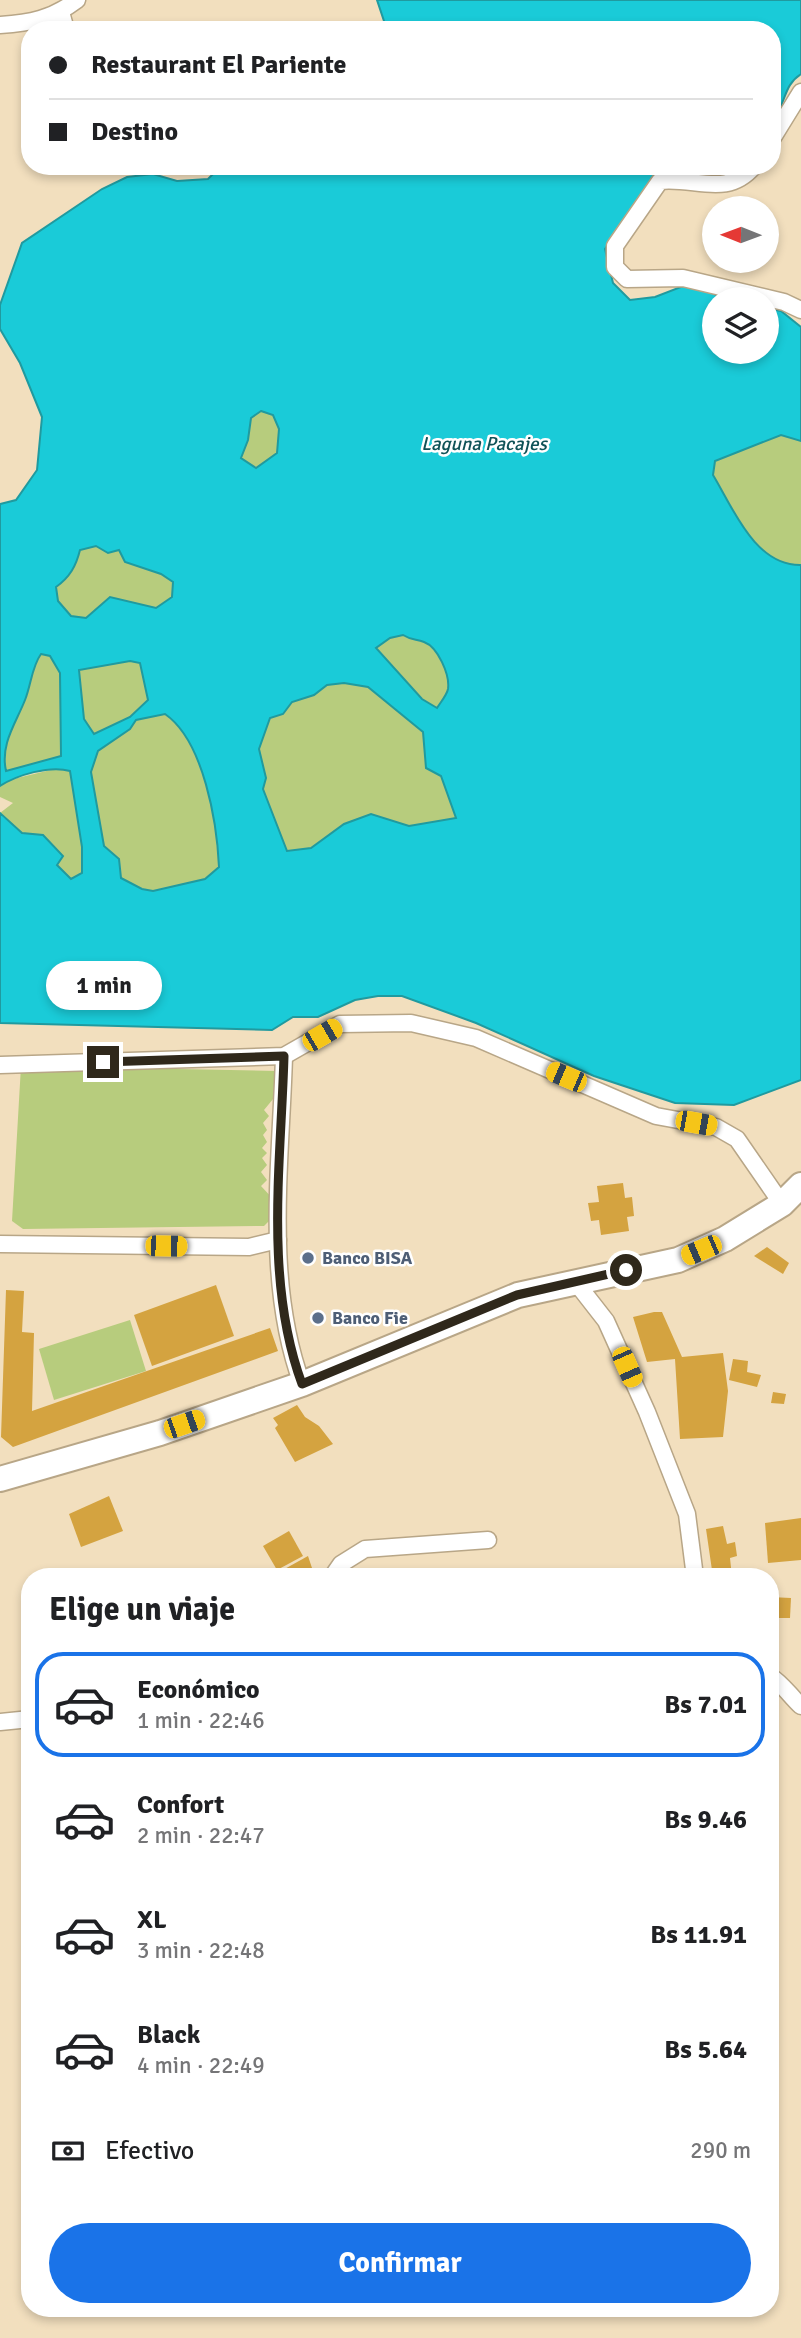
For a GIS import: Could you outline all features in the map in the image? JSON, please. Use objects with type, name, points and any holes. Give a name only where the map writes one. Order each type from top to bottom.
[{"type":"main road","points":[[0,1479],[160,1433],[302,1384],[517,1295],[574,1280],[678,1260],[725,1239],[782,1203],[801,1185]]},
{"type":"street","points":[[39,21],[61,12],[77,0]]},
{"type":"street","points":[[61,12],[64,21]]},
{"type":"street","points":[[0,25],[21,24]]},
{"type":"street","points":[[781,124],[801,92]]},
{"type":"street","points":[[744,175],[737,182],[720,185],[660,181],[615,246],[615,267],[627,279],[683,278],[784,302],[801,310]]},
{"type":"street","points":[[0,1065],[284,1056],[340,1024],[411,1023],[476,1038],[656,1116],[716,1126],[737,1139],[782,1203]]},
{"type":"street","points":[[284,1056],[278,1240],[285,1329],[302,1384]]},
{"type":"street","points":[[0,1244],[248,1247],[278,1240]]},
{"type":"street","points":[[574,1280],[606,1321],[648,1412],[687,1514],[694,1568]]},
{"type":"street","points":[[338,1568],[365,1549],[488,1540]]},
{"type":"street","points":[[779,1682],[801,1706]]},
{"type":"street","points":[[0,1722],[21,1720]]},
{"type":"green space","points":[[261,411],[273,415],[279,429],[277,453],[256,468],[241,458],[248,440],[251,418]]},
{"type":"green space","points":[[782,434],[801,441],[801,565],[785,563],[758,546],[747,533],[713,475],[715,461]]},
{"type":"green space","points":[[96,546],[108,552],[119,550],[125,562],[161,574],[173,582],[172,597],[157,608],[110,597],[86,618],[71,616],[58,601],[56,587],[72,571],[80,550]]},
{"type":"green space","points":[[404,635],[429,645],[442,662],[448,689],[437,709],[422,699],[376,648],[390,638]]},
{"type":"green space","points":[[41,654],[50,656],[60,673],[61,756],[6,771],[7,743]]},
{"type":"green space","points":[[130,661],[140,663],[148,700],[130,717],[94,734],[84,719],[79,670]]},
{"type":"green space","points":[[344,683],[368,687],[423,732],[426,768],[441,776],[457,819],[409,826],[371,814],[344,824],[311,848],[287,851],[263,789],[266,778],[259,749],[270,718],[283,714],[292,702],[314,695],[327,685]]},
{"type":"green space","points":[[165,714],[190,743],[199,763],[211,806],[219,867],[206,879],[153,891],[142,890],[121,878],[119,859],[104,846],[91,772],[98,751],[130,729],[136,719]]},
{"type":"green space","points":[[59,768],[70,771],[82,847],[82,873],[71,879],[0,813],[13,803],[0,797],[0,786],[9,780]]},
{"type":"green space","points":[[21,1066],[277,1071],[278,1093],[264,1110],[269,1116],[263,1123],[267,1130],[263,1135],[267,1142],[262,1148],[267,1153],[262,1158],[267,1165],[261,1172],[267,1180],[261,1186],[274,1200],[272,1218],[264,1226],[23,1229],[12,1221]]},
{"type":"green space","points":[[130,1320],[146,1371],[54,1400],[39,1349]]},
{"type":"water","points":[[377,0],[801,0],[801,74],[787,90],[781,105],[781,21],[384,21]]},
{"type":"water","name":"Laguna Pacajes","points":[[156,175],[177,181],[208,179],[212,175],[656,175],[605,249],[613,283],[630,300],[655,297],[691,283],[702,288],[702,364],[779,364],[779,311],[801,327],[801,441],[781,435],[715,461],[713,475],[747,533],[758,546],[785,563],[801,565],[801,1080],[734,1105],[675,1103],[594,1076],[476,1023],[402,996],[355,1000],[318,1017],[293,1017],[272,1030],[0,1023],[0,813],[22,833],[43,835],[63,856],[57,865],[71,879],[82,873],[82,847],[70,771],[53,769],[34,772],[0,786],[0,504],[16,500],[37,470],[42,417],[20,363],[0,329],[0,305],[22,243],[102,189],[127,177]],"holes":[[[261,411],[273,415],[279,429],[277,453],[256,468],[241,458],[248,440],[251,418]],[[96,546],[108,553],[119,550],[125,562],[161,574],[173,582],[172,597],[156,608],[110,597],[86,618],[71,616],[58,601],[56,587],[69,575],[80,550]],[[403,635],[429,645],[442,662],[448,689],[437,708],[422,699],[376,648],[390,638]],[[41,654],[50,656],[60,673],[61,756],[6,771],[7,743],[36,664]],[[130,661],[140,663],[148,700],[130,717],[94,734],[84,719],[79,670]],[[344,683],[368,687],[423,732],[426,768],[441,776],[456,818],[409,826],[371,814],[344,824],[311,848],[287,851],[263,789],[266,778],[259,749],[270,718],[283,714],[292,702],[314,695],[327,685]],[[165,714],[190,743],[199,763],[211,806],[219,867],[205,879],[153,891],[142,889],[121,878],[119,859],[104,846],[91,772],[98,751],[130,729],[136,720]]]},
{"type":"building","points":[[623,1183],[625,1198],[632,1197],[634,1216],[627,1217],[629,1231],[601,1235],[599,1220],[591,1221],[588,1203],[599,1202],[597,1186]]},
{"type":"building","points":[[767,1247],[789,1263],[783,1274],[754,1256]]},
{"type":"building","points":[[216,1285],[234,1336],[152,1366],[134,1315]]},
{"type":"building","points":[[6,1290],[24,1291],[22,1332],[34,1333],[32,1411],[270,1328],[278,1351],[13,1447],[1,1437]]},
{"type":"building","points":[[662,1312],[682,1357],[723,1353],[728,1391],[723,1437],[680,1439],[675,1359],[647,1362],[633,1317]]},
{"type":"building","points":[[733,1359],[748,1361],[747,1372],[761,1375],[757,1387],[729,1380]]},
{"type":"building","points":[[773,1392],[786,1394],[784,1404],[771,1403]]},
{"type":"building","points":[[297,1405],[305,1417],[319,1426],[333,1444],[295,1462],[275,1428],[278,1425],[273,1418]]},
{"type":"building","points":[[109,1496],[123,1531],[81,1547],[69,1514]]},
{"type":"building","points":[[801,1518],[801,1560],[768,1563],[765,1523]]},
{"type":"building","points":[[723,1526],[727,1544],[735,1542],[737,1556],[730,1558],[731,1568],[712,1568],[706,1529]]},
{"type":"building","points":[[289,1531],[303,1556],[276,1568],[263,1546]]},
{"type":"building","points":[[308,1556],[312,1568],[286,1568]]},
{"type":"building","points":[[779,1597],[791,1598],[790,1618],[779,1618]]},
{"type":"place","name":"Banco BISA","points":[[308,1258]]},
{"type":"place","name":"Banco Fie","points":[[318,1318]]},
{"type":"route","points":[[103,1062],[284,1056],[278,1240],[285,1329],[302,1384],[517,1295],[626,1270]]}]
